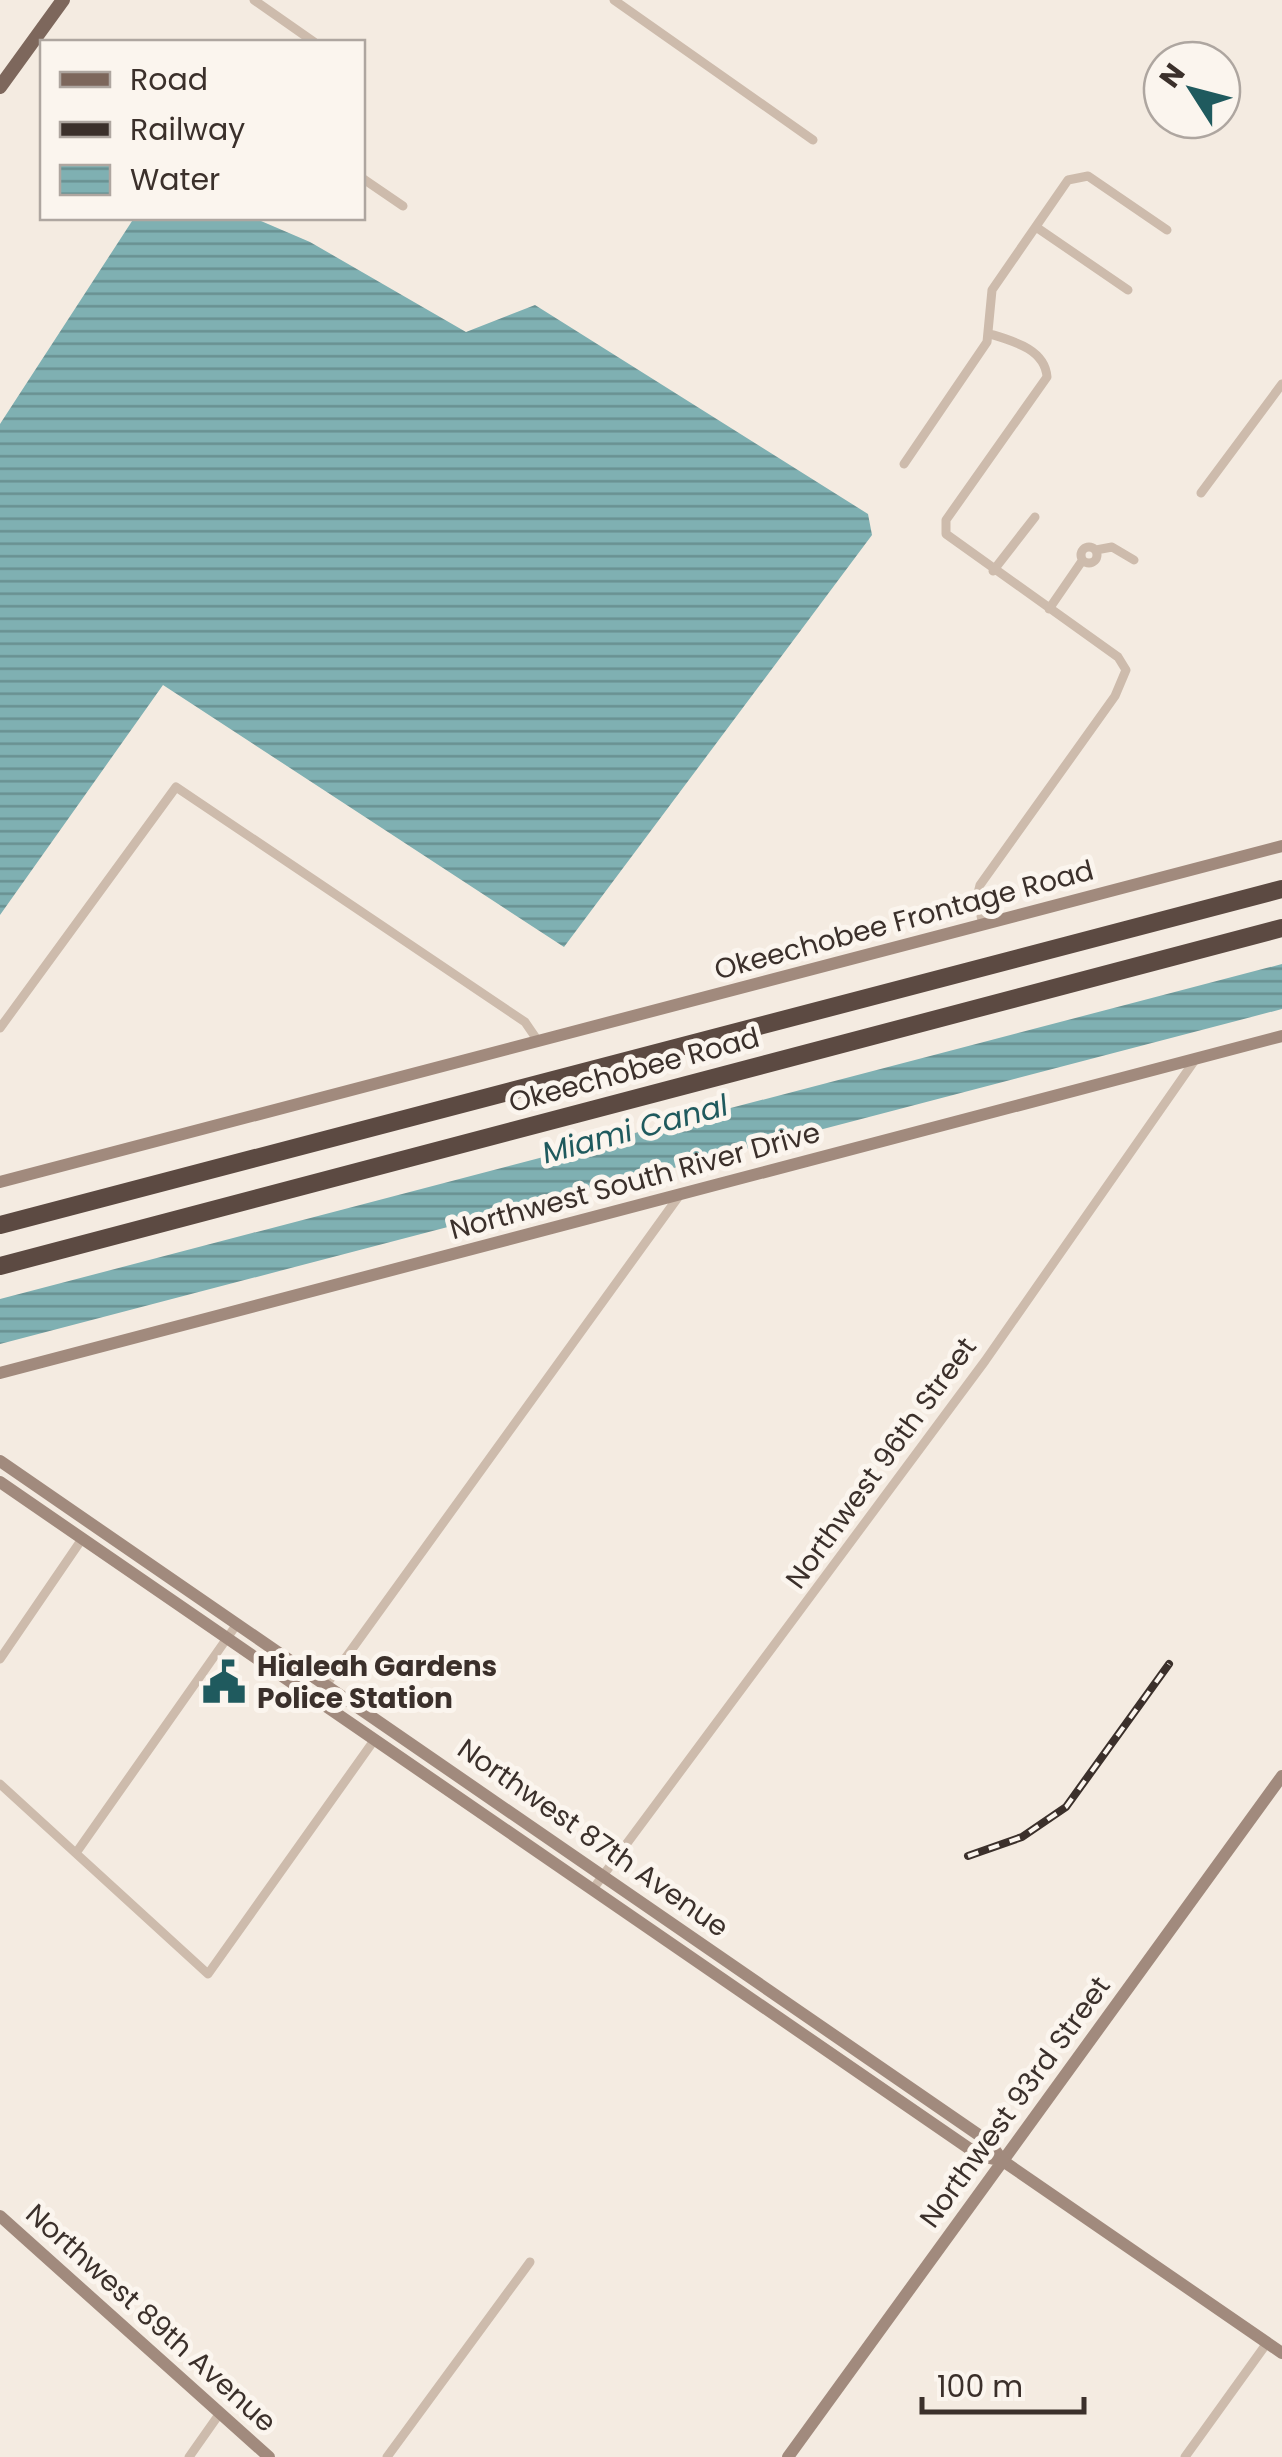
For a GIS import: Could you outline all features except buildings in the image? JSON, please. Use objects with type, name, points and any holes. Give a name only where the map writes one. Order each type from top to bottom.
[{"type":"highway","name":"Okeechobee Road","points":[[0,1226],[1282,889]]},
{"type":"highway","name":"Okeechobee Road","points":[[0,1266],[1281,928]]},
{"type":"main road","points":[[0,87],[63,0]]},
{"type":"street","points":[[254,0],[311,40]]},
{"type":"street","points":[[614,0],[813,140]]},
{"type":"street","points":[[904,464],[990,334],[990,294],[1064,184],[1077,175],[1092,178],[1167,230]]},
{"type":"street","points":[[365,180],[404,206]]},
{"type":"street","points":[[1036,226],[1128,290]]},
{"type":"street","points":[[983,926],[977,897],[980,885],[1115,696],[1126,670],[1118,657],[955,544],[944,528],[1047,377],[1043,362],[1032,351],[990,334]]},
{"type":"street","points":[[1201,493],[1282,384]]},
{"type":"street","points":[[993,571],[1035,518]]},
{"type":"street","points":[[1048,609],[1082,560],[1085,548],[1108,546],[1134,560]]},
{"type":"street","points":[[0,1028],[176,786],[525,1022],[538,1042]]},
{"type":"street","name":"Okeechobee Frontage Road","points":[[0,1182],[1282,846]]},
{"type":"street","name":"Northwest South River Drive","points":[[0,1372],[1282,1036]]},
{"type":"street","name":"Northwest 96th Street","points":[[593,1890],[972,1380],[1197,1057]]},
{"type":"street","points":[[326,1685],[678,1196]]},
{"type":"street","name":"Northwest 87th Avenue","points":[[0,1461],[989,2142],[1003,2161],[1282,2353]]},
{"type":"street","name":"Northwest 87th Avenue","points":[[0,1482],[980,2156],[1003,2161]]},
{"type":"street","points":[[0,1659],[82,1539]]},
{"type":"street","points":[[76,1853],[237,1624]]},
{"type":"street","points":[[0,1784],[208,1974],[374,1740]]},
{"type":"street","name":"Northwest 93rd Street","points":[[788,2457],[1282,1776]]},
{"type":"street","name":"Northwest 89th Avenue","points":[[2,2223],[269,2457]]},
{"type":"street","points":[[387,2457],[530,2262]]},
{"type":"street","points":[[1185,2457],[1267,2343]]},
{"type":"street","points":[[189,2457],[220,2414]]},
{"type":"water","points":[[133,220],[259,220],[310,242],[466,332],[535,305],[868,514],[872,535],[564,947],[163,685],[0,915],[0,424]]},
{"type":"water","points":[[1282,964],[1282,1009],[0,1344],[0,1299]]},
{"type":"railway","points":[[968,1856],[1022,1837],[1066,1807],[1169,1664]]},
{"type":"place","name":"Hialeah Gardens Police Station","points":[[224,1682]]},
{"type":"water label","name":"Miami Canal","points":[[635,1129]]}]
